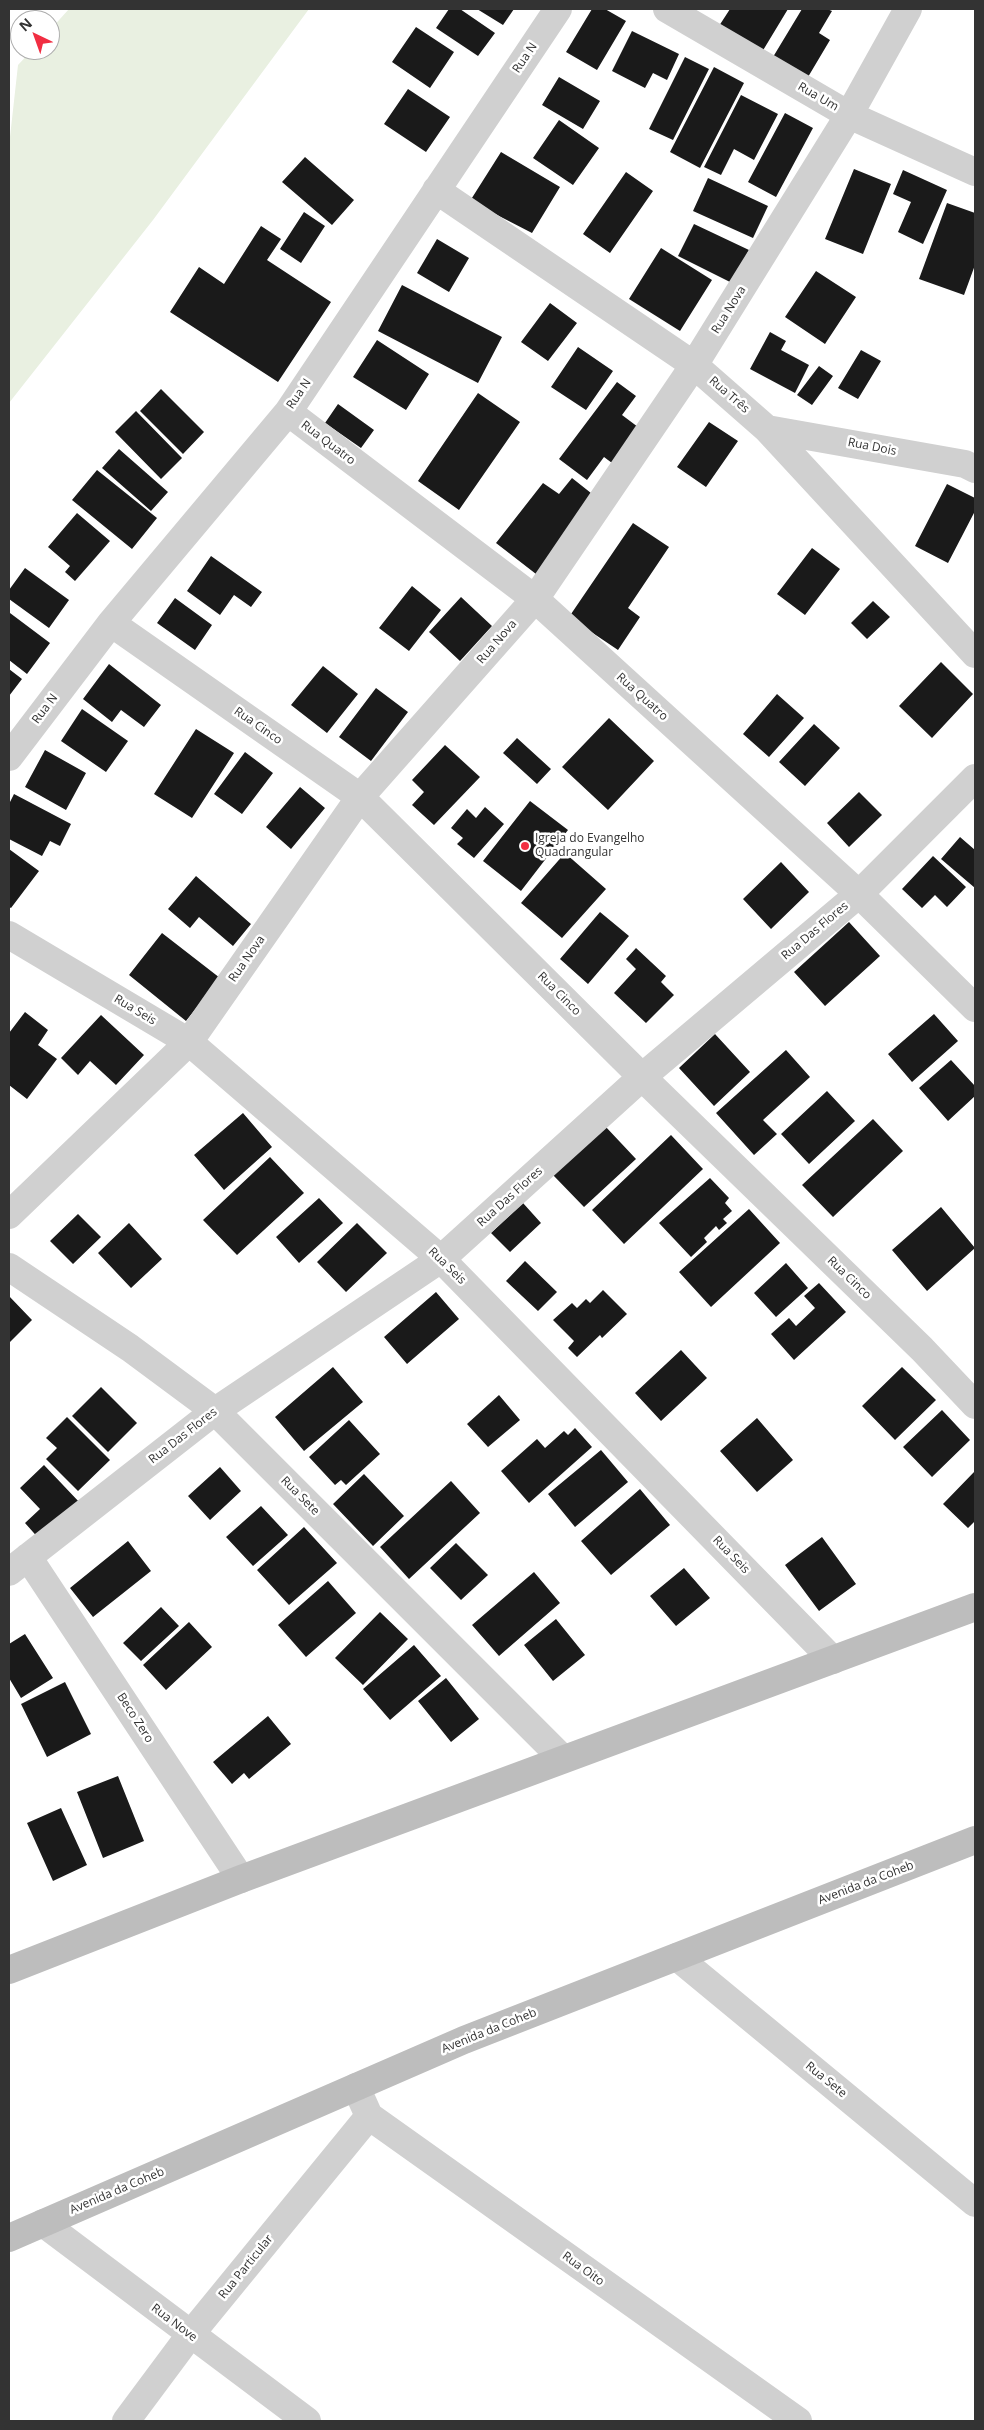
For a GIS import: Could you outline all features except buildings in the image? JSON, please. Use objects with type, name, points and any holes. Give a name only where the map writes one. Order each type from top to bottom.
[{"type":"main road","points":[[9,1970],[241,1879],[975,1607]]},
{"type":"main road","name":"Avenida da Coheb","points":[[9,2238],[464,2040],[975,1840]]},
{"type":"street","name":"Rua N","points":[[9,756],[110,623],[288,412],[558,9]]},
{"type":"street","name":"Rua Um","points":[[667,9],[849,115],[975,172]]},
{"type":"street","name":"Rua Nova","points":[[9,1215],[189,1042],[360,797],[535,599],[694,366],[849,115],[908,9]]},
{"type":"street","name":"Rua Três","points":[[436,190],[694,366],[767,429],[975,654]]},
{"type":"street","name":"Rua Quatro","points":[[288,412],[535,599],[859,894],[975,1008]]},
{"type":"street","name":"Rua Dois","points":[[767,429],[965,464],[975,469]]},
{"type":"street","name":"Rua Cinco","points":[[110,623],[360,797],[642,1077],[922,1349],[975,1405]]},
{"type":"street","name":"Rua Das Flores","points":[[18,1565],[215,1411],[441,1259],[642,1077],[859,894],[975,778]]},
{"type":"street","name":"Rua Seis","points":[[9,935],[189,1042],[441,1259],[833,1660]]},
{"type":"street","name":"Rua Sete","points":[[9,1267],[130,1348],[215,1411],[563,1759]]},
{"type":"street","name":"Beco Zero","points":[[18,1565],[241,1879]]},
{"type":"street","name":"Rua Sete","points":[[676,1957],[975,2203]]},
{"type":"street","points":[[356,2087],[369,2116]]},
{"type":"street","name":"Rua Particular","points":[[126,2421],[190,2335],[369,2116]]},
{"type":"street","name":"Rua Oito","points":[[369,2116],[798,2421]]},
{"type":"street","name":"Rua Nove","points":[[43,2223],[307,2421]]},
{"type":"green space","points":[[69,9],[309,9],[153,220],[9,403],[9,146],[18,65],[23,60],[60,60],[60,19]]},
{"type":"place","name":"Igreja do Evangelho Quadrangular","points":[[525,846]]}]
